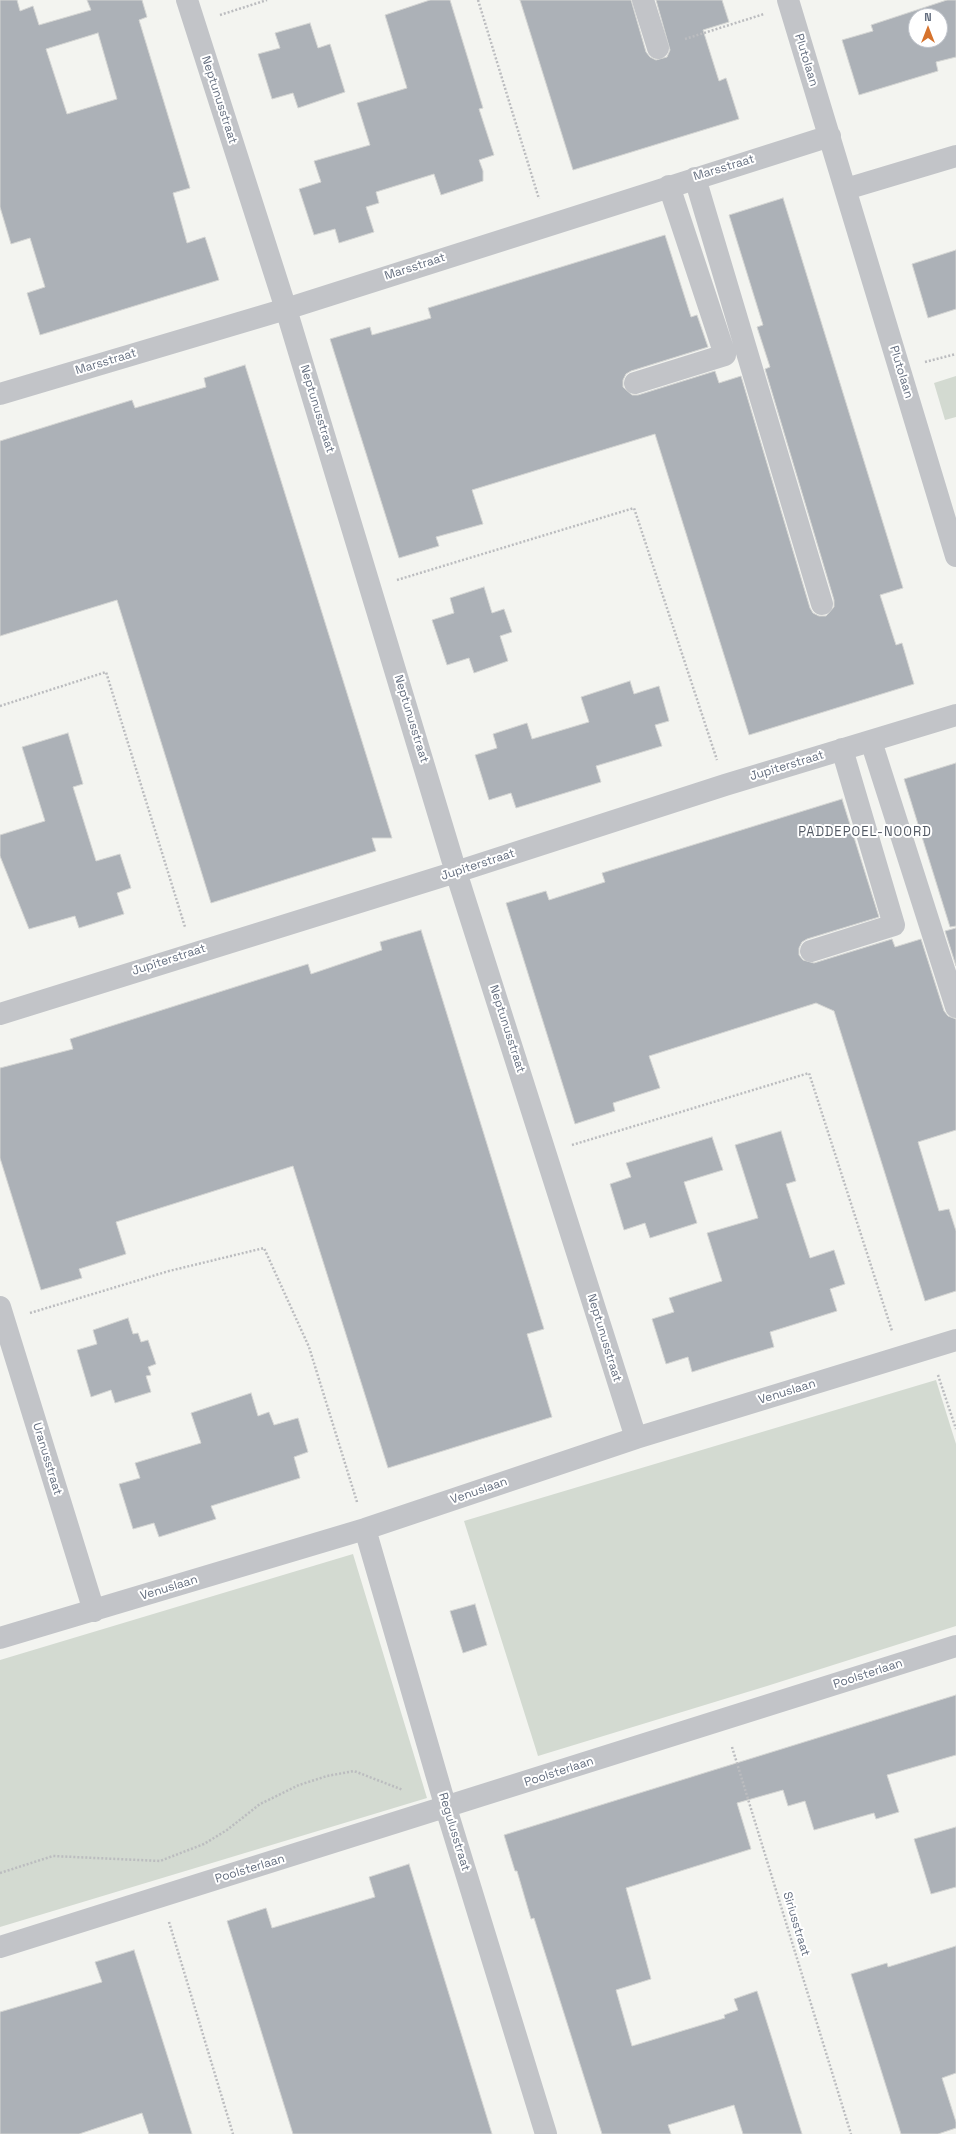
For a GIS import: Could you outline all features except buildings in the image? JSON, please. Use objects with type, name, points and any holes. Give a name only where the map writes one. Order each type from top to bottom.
[{"type":"street","name":"Neptunusstraat","points":[[187,0],[286,309],[372,587],[456,872],[636,1438]]},
{"type":"street","points":[[643,0],[658,48]]},
{"type":"street","name":"Plutolaan","points":[[788,3],[830,136],[956,556]]},
{"type":"street","name":"Marsstraat","points":[[0,394],[286,309],[546,224],[830,136]]},
{"type":"street","points":[[846,189],[956,156]]},
{"type":"street","points":[[695,178],[822,604]]},
{"type":"street","points":[[635,383],[724,355],[669,186]]},
{"type":"street","name":"Jupiterstraat","points":[[0,1014],[193,952],[456,872],[725,785],[956,715]]},
{"type":"street","points":[[871,741],[956,1007]]},
{"type":"street","points":[[811,951],[894,925],[842,749]]},
{"type":"street","name":"Uranusstraat","points":[[2,1314],[94,1611]]},
{"type":"street","name":"Venuslaan","points":[[0,1638],[365,1529],[636,1438],[956,1340]]},
{"type":"street","name":"Regulusstraat","points":[[365,1529],[446,1808],[546,2134]]},
{"type":"street","name":"Poolsterlaan","points":[[0,1947],[446,1808],[956,1646]]},
{"type":"path","points":[[194,23],[267,0]]},
{"type":"path","points":[[478,0],[546,224]]},
{"type":"path","points":[[658,48],[788,3]]},
{"type":"path","points":[[372,587],[634,508],[725,785]]},
{"type":"path","points":[[0,706],[106,672],[193,952]]},
{"type":"path","points":[[546,1152],[809,1073],[900,1357]]},
{"type":"path","points":[[2,1314],[264,1248],[309,1347],[365,1529]]},
{"type":"path","points":[[930,1348],[956,1429]]},
{"type":"path","name":"Siriusstraat","points":[[724,1720],[851,2134]]},
{"type":"path","points":[[0,1874],[53,1856],[160,1861],[204,1844],[227,1830],[260,1804],[299,1785],[326,1776],[347,1772],[354,1772],[368,1776],[446,1808]]},
{"type":"path","points":[[161,1897],[233,2134]]},
{"type":"shaded area","points":[[956,376],[956,417],[945,420],[934,383]]},
{"type":"shaded area","points":[[936,1380],[956,1444],[956,1626],[538,1756],[464,1521]]},
{"type":"shaded area","points":[[353,1554],[427,1798],[0,1927],[0,1660]]},
{"type":"district","name":"PADDEPOEL-NOORD","points":[[865,832]]}]
